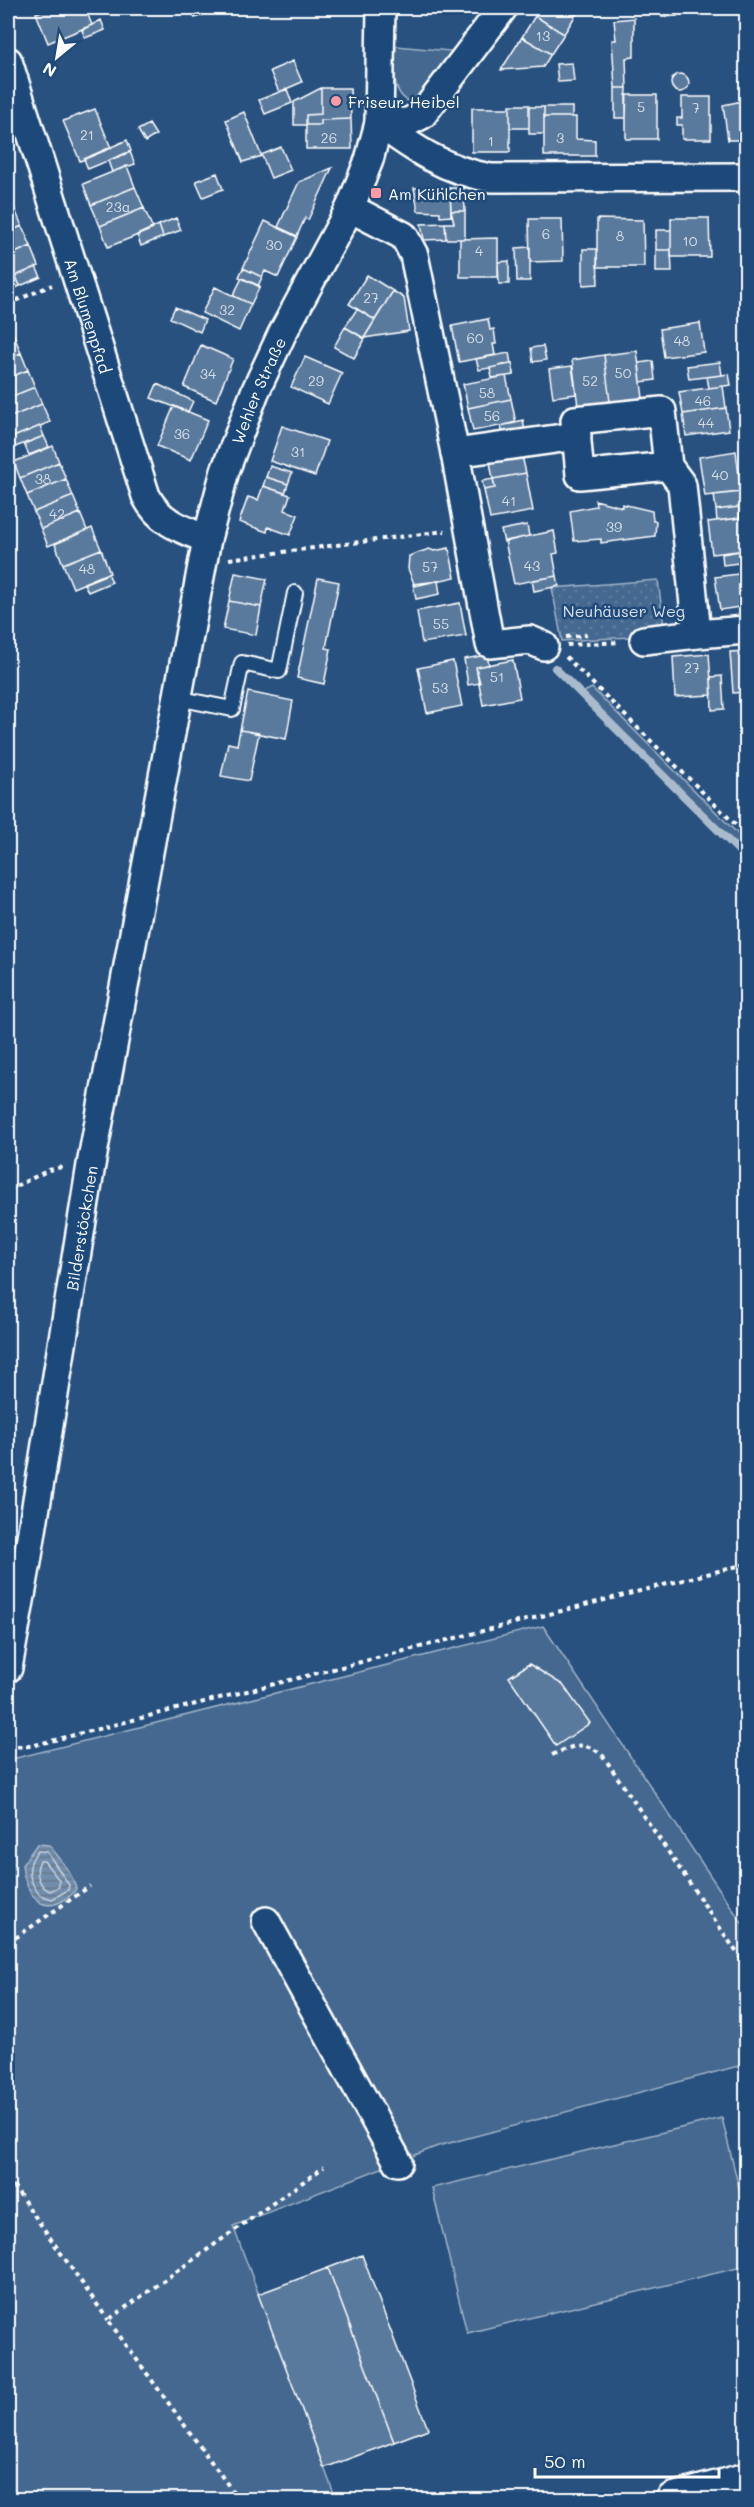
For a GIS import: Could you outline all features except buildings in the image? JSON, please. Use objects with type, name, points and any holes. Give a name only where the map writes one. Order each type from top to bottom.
[{"type":"main road","points":[[673,2499],[747,2480]]},
{"type":"street","name":"Wehler Straße","points":[[159,789],[204,551],[225,471],[255,392],[282,334],[350,208],[369,160],[380,123],[381,8]]},
{"type":"street","points":[[380,123],[408,122],[422,116],[503,8]]},
{"type":"street","name":"Am Blumenpfad","points":[[8,61],[75,276],[150,504],[160,516],[204,551]]},
{"type":"street","points":[[380,123],[436,162],[491,178],[747,177]]},
{"type":"street","points":[[350,208],[398,232],[404,236],[412,249],[455,453],[490,644],[530,640],[549,646]]},
{"type":"street","points":[[668,466],[580,475],[575,420],[663,411],[668,466],[682,485],[697,634]]},
{"type":"street","points":[[455,453],[577,436]]},
{"type":"street","points":[[644,640],[747,630]]},
{"type":"street","name":"Bilderstöckchen","points":[[8,1668],[91,1165],[159,789]]},
{"type":"street","points":[[266,1921],[398,2162]]},
{"type":"lane","points":[[177,698],[232,709],[242,663],[279,671],[295,593]]},
{"type":"path","points":[[8,304],[75,276]]},
{"type":"path","points":[[204,551],[468,528]]},
{"type":"path","points":[[549,646],[644,640]]},
{"type":"path","points":[[549,646],[747,835]]},
{"type":"path","points":[[8,1190],[57,1168],[91,1165]]},
{"type":"path","points":[[8,1747],[32,1746],[747,1564]]},
{"type":"path","points":[[552,1755],[574,1745],[592,1746],[603,1756],[747,1966]]},
{"type":"path","points":[[8,1943],[90,1886]]},
{"type":"path","points":[[108,2320],[324,2167]]},
{"type":"path","points":[[8,2178],[239,2499]]},
{"type":"green space","points":[[396,46],[462,52],[419,104],[409,102],[398,90],[394,73]]},
{"type":"green space","name":"Neuhäuser Weg","points":[[658,580],[665,635],[562,641],[552,588]]},
{"type":"green space","points":[[592,688],[746,842],[746,861],[580,694]]},
{"type":"green space","points":[[543,1626],[746,1929],[746,2064],[438,2146],[233,2226],[336,2499],[8,2500],[8,1760]]},
{"type":"green space","points":[[722,2118],[746,2217],[746,2266],[467,2333],[432,2188]]},
{"type":"water","points":[[37,1844],[49,1845],[72,1877],[76,1889],[58,1903],[43,1904],[37,1900],[25,1880],[22,1865]]},
{"type":"waterway","points":[[555,668],[746,858]]},
{"type":"place","name":"Friseur Heibel","points":[[336,101]]},
{"type":"place","name":"Am Kühlchen","points":[[376,193]]}]
